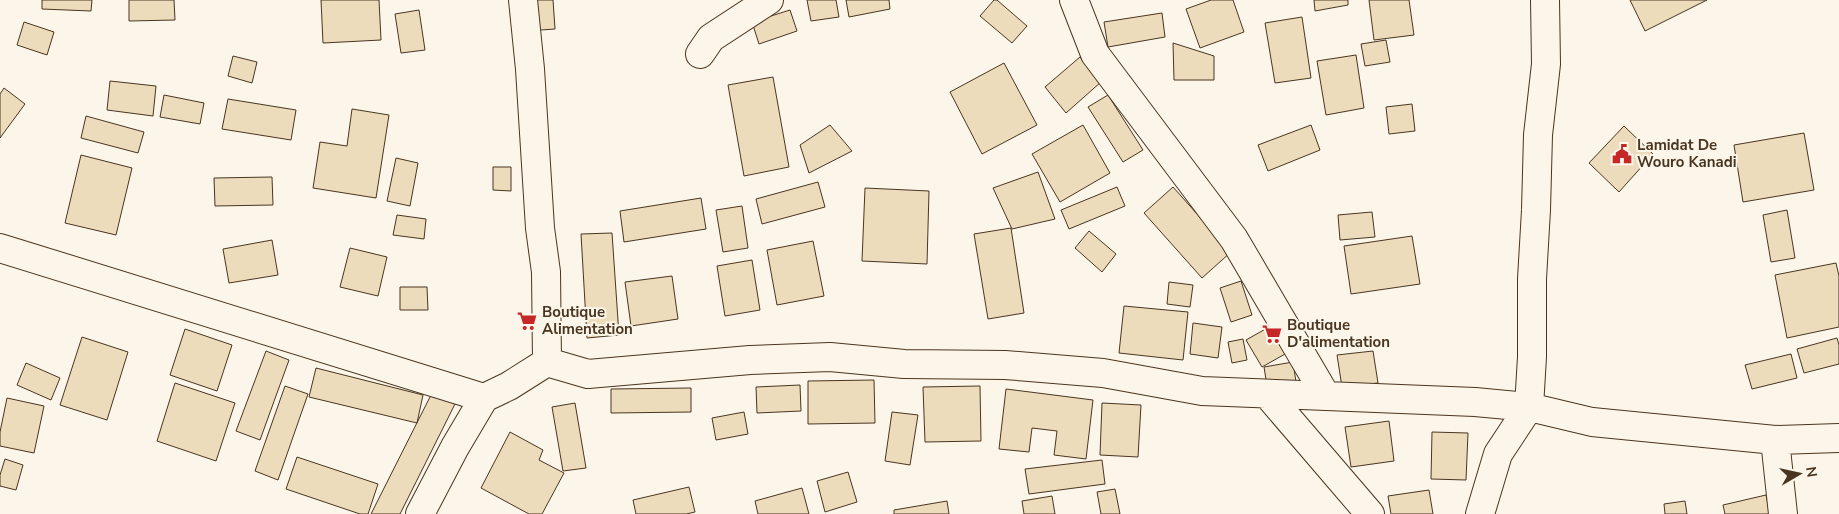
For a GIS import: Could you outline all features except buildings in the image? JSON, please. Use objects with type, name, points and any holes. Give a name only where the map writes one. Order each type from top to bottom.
[{"type":"street","points":[[523,0],[530,69],[540,228],[546,272],[547,362]]},
{"type":"street","points":[[700,54],[711,38],[769,0]]},
{"type":"street","points":[[1074,0],[1096,54],[1234,239],[1326,396]]},
{"type":"street","points":[[1480,514],[1498,454],[1529,407],[1538,135],[1546,64],[1545,0]]},
{"type":"street","points":[[0,248],[484,398]]},
{"type":"street","points":[[420,514],[455,447],[484,398],[509,386],[547,362],[588,374],[740,361],[830,357],[904,364],[1005,365],[1103,373],[1202,391],[1475,402],[1529,407],[1592,422],[1775,440],[1839,438]]},
{"type":"street","points":[[1268,395],[1370,514]]},
{"type":"street","points":[[1775,440],[1784,514]]},
{"type":"place","name":"Lamidat De Wouro Kanadi","points":[[1622,154]]},
{"type":"place","name":"Boutique Alimentation","points":[[527,321]]},
{"type":"place","name":"Boutique D'alimentation","points":[[1272,334]]}]
